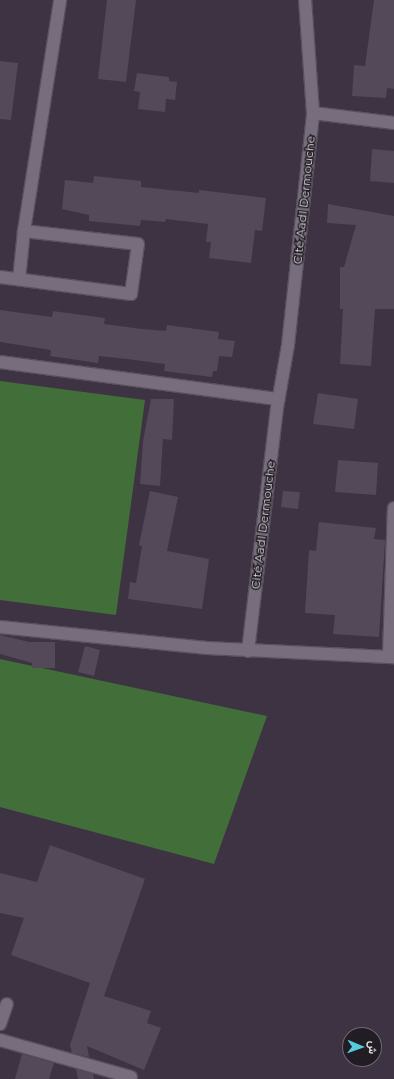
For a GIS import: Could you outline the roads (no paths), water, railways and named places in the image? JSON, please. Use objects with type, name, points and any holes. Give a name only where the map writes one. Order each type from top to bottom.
[{"type":"street","points":[[19,279],[24,231],[60,0]]},
{"type":"street","name":"Cité Aadl Dermouche","points":[[248,651],[279,399],[288,346],[313,113],[305,0]]},
{"type":"street","points":[[313,113],[394,123]]},
{"type":"street","points":[[0,277],[131,294],[138,244],[24,231]]},
{"type":"street","points":[[0,362],[279,399]]},
{"type":"street","points":[[0,626],[248,651],[392,656],[394,508]]},
{"type":"street","points":[[0,1024],[7,1004]]},
{"type":"street","points":[[0,1040],[131,1077]]}]
